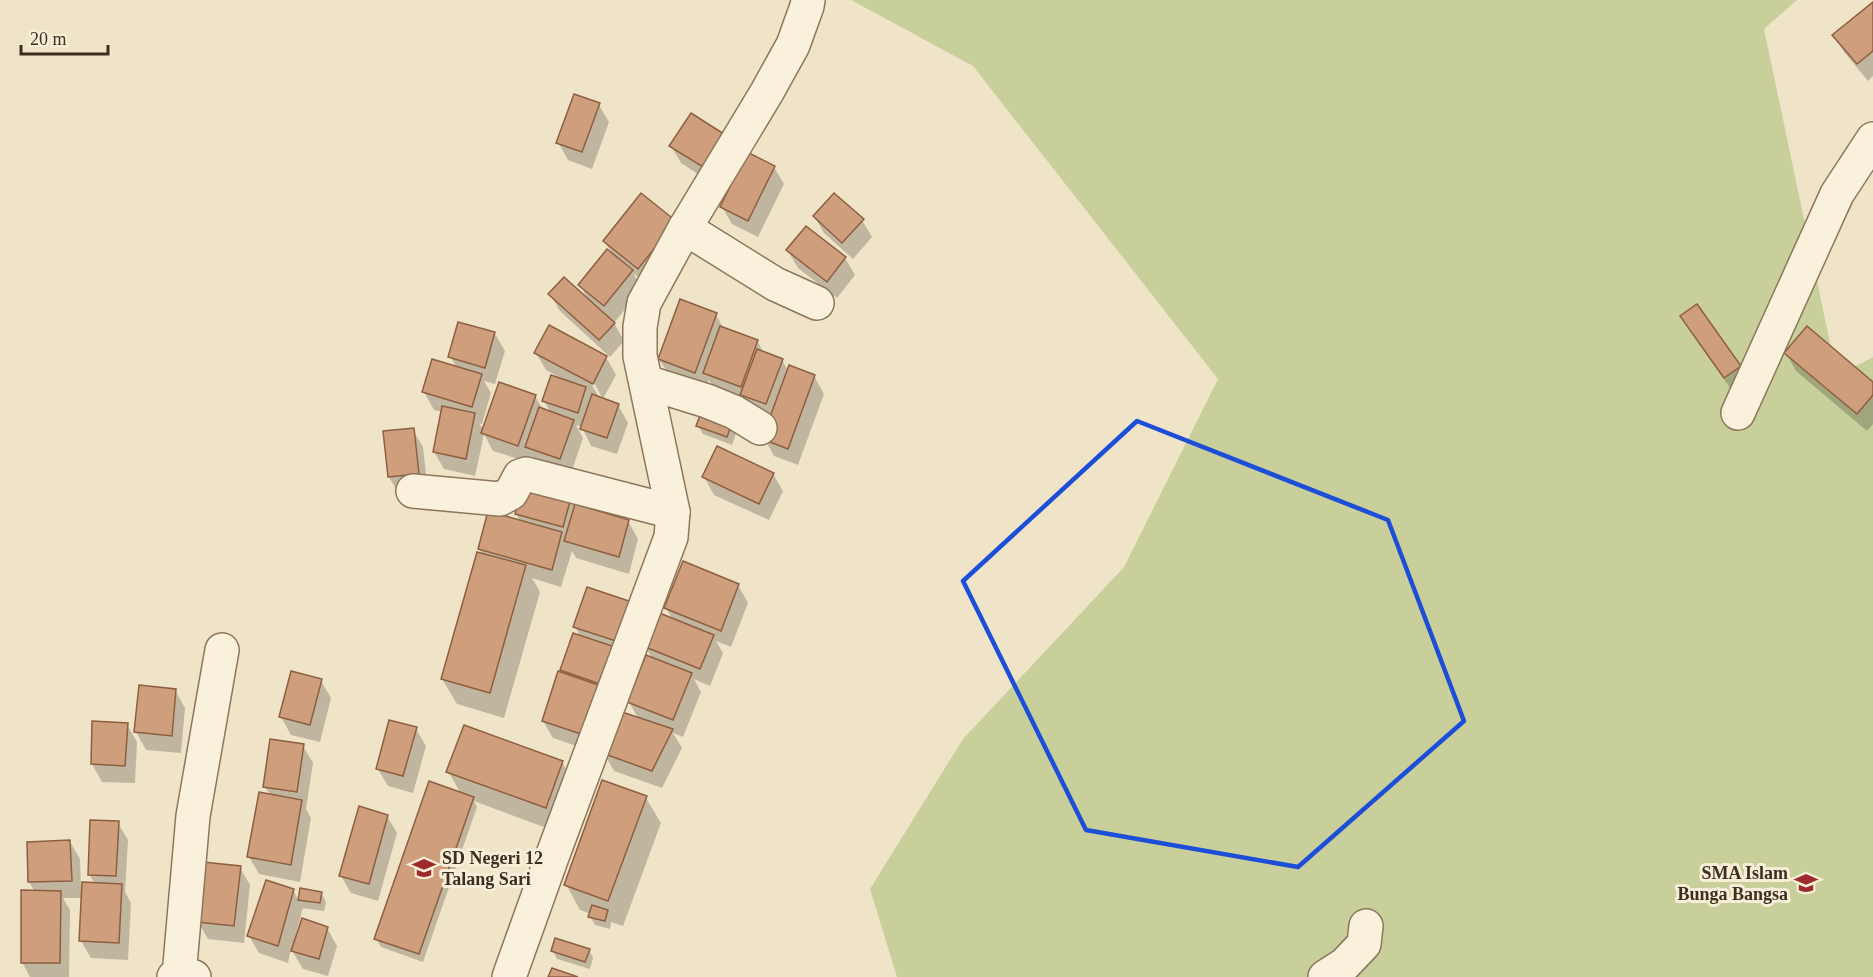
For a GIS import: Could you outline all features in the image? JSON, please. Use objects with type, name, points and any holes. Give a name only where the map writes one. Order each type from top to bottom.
[{"type":"street","points":[[509,977],[671,537],[673,512],[640,356],[640,327],[644,303],[685,228],[788,54],[804,16],[808,0]]},
{"type":"street","points":[[1738,413],[1837,194],[1873,139]]},
{"type":"street","points":[[685,228],[775,284],[818,303]]},
{"type":"street","points":[[646,382],[707,400],[734,412],[760,428]]},
{"type":"street","points":[[413,491],[500,498],[511,493],[520,476],[526,474],[673,512]]},
{"type":"street","points":[[182,976],[193,816],[222,650]]},
{"type":"street","points":[[1325,977],[1345,964],[1364,944],[1366,926]]},
{"type":"highlighted area","points":[[1137,421],[1388,520],[1464,721],[1298,867],[1086,830],[963,581]]},
{"type":"green space","points":[[851,0],[1797,0],[1764,29],[1837,376],[1873,357],[1873,977],[897,977],[870,889],[963,739],[1124,567],[1218,379],[973,66]]},
{"type":"building","points":[[1873,2],[1873,51],[1857,64],[1832,35]]},
{"type":"building","points":[[574,94],[600,103],[582,152],[556,143]]},
{"type":"building","points":[[691,113],[724,134],[703,167],[669,146]]},
{"type":"building","points":[[747,152],[775,166],[748,221],[720,207]]},
{"type":"building","points":[[641,193],[676,221],[638,269],[603,241]]},
{"type":"building","points":[[834,193],[864,219],[842,243],[813,216]]},
{"type":"building","points":[[806,226],[846,257],[827,282],[786,250]]},
{"type":"building","points":[[607,249],[633,270],[604,306],[578,285]]},
{"type":"building","points":[[564,277],[615,323],[599,340],[548,294]]},
{"type":"building","points":[[680,299],[717,313],[695,373],[658,359]]},
{"type":"building","points":[[1697,304],[1741,366],[1724,378],[1680,316]]},
{"type":"building","points":[[458,322],[495,332],[485,368],[448,357]]},
{"type":"building","points":[[549,325],[607,356],[593,384],[534,353]]},
{"type":"building","points":[[720,326],[758,340],[741,387],[703,373]]},
{"type":"building","points":[[1807,326],[1873,382],[1873,395],[1857,414],[1784,353]]},
{"type":"building","points":[[757,349],[783,359],[766,404],[740,395]]},
{"type":"building","points":[[432,359],[482,374],[472,407],[422,392]]},
{"type":"building","points":[[789,365],[815,375],[788,449],[762,439]]},
{"type":"building","points":[[551,375],[586,387],[578,413],[542,401]]},
{"type":"building","points":[[499,382],[536,395],[518,446],[481,433]]},
{"type":"building","points":[[592,394],[619,404],[607,438],[580,429]]},
{"type":"building","points":[[442,406],[475,413],[466,459],[433,452]]},
{"type":"building","points":[[539,407],[574,420],[560,459],[525,447]]},
{"type":"building","points":[[703,407],[734,418],[727,437],[696,426]]},
{"type":"building","points":[[414,428],[419,474],[388,477],[383,431]]},
{"type":"building","points":[[717,446],[774,473],[759,504],[702,477]]},
{"type":"building","points":[[524,481],[572,494],[563,527],[515,514]]},
{"type":"building","points":[[575,504],[629,520],[619,557],[564,541]]},
{"type":"building","points":[[488,511],[562,532],[552,570],[478,549]]},
{"type":"building","points":[[477,552],[526,565],[490,693],[441,679]]},
{"type":"building","points":[[683,561],[739,584],[721,631],[664,608]]},
{"type":"building","points":[[587,587],[629,601],[616,641],[573,627]]},
{"type":"building","points":[[657,612],[714,635],[700,669],[643,646]]},
{"type":"building","points":[[573,633],[615,647],[603,685],[560,670]]},
{"type":"building","points":[[646,655],[692,673],[673,720],[627,702]]},
{"type":"building","points":[[291,671],[322,679],[310,725],[279,717]]},
{"type":"building","points":[[558,671],[601,686],[584,735],[542,721]]},
{"type":"building","points":[[139,685],[176,689],[172,736],[134,732]]},
{"type":"building","points":[[619,711],[673,729],[652,771],[602,753]]},
{"type":"building","points":[[389,720],[417,727],[403,776],[376,769]]},
{"type":"building","points":[[92,721],[128,723],[125,766],[91,764]]},
{"type":"building","points":[[464,725],[563,761],[546,808],[446,772]]},
{"type":"building","points":[[270,739],[304,744],[297,792],[263,787]]},
{"type":"building","points":[[602,780],[647,796],[608,901],[564,885]]},
{"type":"building","name":"SD Negeri 12 Talang Sari","points":[[429,781],[474,797],[419,954],[374,939]]},
{"type":"building","points":[[259,792],[302,800],[291,865],[247,857]]},
{"type":"building","points":[[359,806],[388,815],[369,884],[339,876]]},
{"type":"building","points":[[90,820],[119,821],[116,876],[88,875]]},
{"type":"building","points":[[70,840],[72,881],[28,882],[27,842]]},
{"type":"building","points":[[203,862],[241,866],[234,926],[197,922]]},
{"type":"building","points":[[266,880],[294,889],[278,946],[247,936]]},
{"type":"building","points":[[82,882],[122,884],[119,943],[79,941]]},
{"type":"building","points":[[300,888],[322,892],[320,903],[298,900]]},
{"type":"building","points":[[21,890],[61,891],[60,963],[21,963]]},
{"type":"building","points":[[592,905],[608,910],[605,921],[588,917]]},
{"type":"building","points":[[302,918],[328,927],[319,959],[291,951]]},
{"type":"building","points":[[555,938],[590,949],[585,962],[551,951]]},
{"type":"building","points":[[552,968],[578,977],[548,977]]},
{"type":"place","name":"SD Negeri 12 Talang Sari","points":[[424,868]]},
{"type":"place","name":"SMA Islam Bunga Bangsa","points":[[1806,883]]}]
